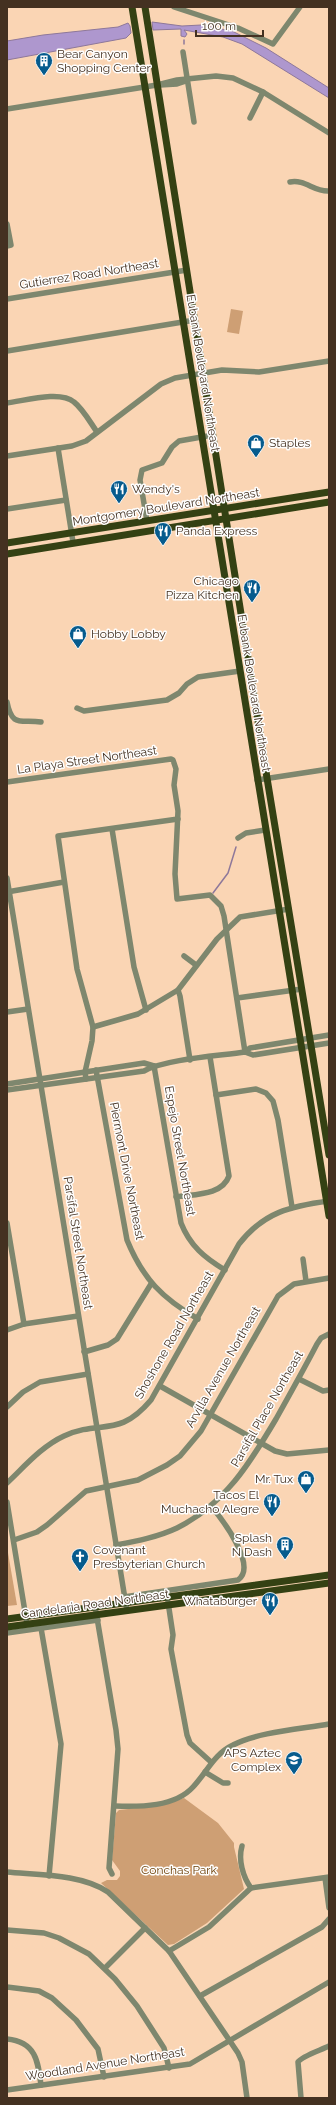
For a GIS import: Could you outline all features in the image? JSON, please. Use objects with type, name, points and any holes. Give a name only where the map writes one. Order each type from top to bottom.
[{"type":"main road","name":"Eubank Boulevard Northeast","points":[[132,7],[183,323],[193,374],[213,511],[300,1044],[328,1201],[329,1216]]},
{"type":"main road","name":"Eubank Boulevard Northeast","points":[[145,7],[225,509],[225,519],[329,1155]]},
{"type":"main road","name":"Montgomery Boulevard Northeast","points":[[7,543],[329,492]]},
{"type":"main road","name":"Montgomery Boulevard Northeast","points":[[7,554],[73,542],[329,502]]},
{"type":"main road","points":[[117,536],[119,532],[145,526],[147,521]]},
{"type":"main road","name":"Candelaria Road Northeast","points":[[7,1619],[125,1600],[167,1598],[329,1575]]},
{"type":"main road","name":"Candelaria Road Northeast","points":[[7,1627],[97,1617],[127,1611],[329,1584]]},
{"type":"street","points":[[132,7],[137,7]]},
{"type":"street","points":[[174,7],[238,28],[273,44],[300,7]]},
{"type":"street","points":[[183,52],[194,122]]},
{"type":"street","points":[[7,109],[157,85],[178,84],[188,80],[226,76],[263,92],[329,133]]},
{"type":"street","points":[[250,118],[263,92]]},
{"type":"street","points":[[290,182],[300,181],[317,190],[329,191]]},
{"type":"street","points":[[7,224],[11,245],[7,246]]},
{"type":"street","name":"Gutierrez Road Northeast","points":[[7,298],[187,270]]},
{"type":"street","points":[[7,351],[195,320]]},
{"type":"street","points":[[7,456],[79,444],[161,384],[175,378],[222,370],[259,372],[329,361]]},
{"type":"street","points":[[7,404],[55,396],[68,398],[74,402],[97,432]]},
{"type":"street","points":[[147,521],[140,480],[142,470],[162,463],[172,446],[179,440],[213,435]]},
{"type":"street","points":[[58,448],[73,542]]},
{"type":"street","points":[[7,509],[66,500]]},
{"type":"street","points":[[77,708],[84,712],[167,700],[180,693],[187,684],[198,677],[240,671]]},
{"type":"street","points":[[7,702],[10,715],[16,721],[24,723],[41,722]]},
{"type":"street","name":"La Playa Street Northeast","points":[[7,782],[171,758],[176,769],[174,785],[178,818]]},
{"type":"street","points":[[257,780],[329,769]]},
{"type":"street","points":[[86,1079],[85,1072],[92,1041],[93,1027],[77,969],[58,836],[178,818],[175,874],[177,898],[204,894],[214,898],[222,911],[245,1052]]},
{"type":"street","points":[[112,829],[134,967],[146,1010]]},
{"type":"street","points":[[238,838],[246,833],[265,830]]},
{"type":"street","name":"Parsifal Street Northeast","points":[[7,878],[127,1611]]},
{"type":"street","points":[[8,891],[64,882]]},
{"type":"street","points":[[93,1027],[146,1010],[178,990],[196,965],[226,930],[240,917],[289,909]]},
{"type":"street","points":[[184,956],[196,965]]},
{"type":"street","points":[[237,998],[302,989]]},
{"type":"street","points":[[178,990],[190,1060]]},
{"type":"street","points":[[7,1012],[28,1009]]},
{"type":"street","points":[[7,1090],[144,1071],[154,1066],[245,1052],[250,1048],[300,1044],[329,1035]]},
{"type":"street","points":[[310,1042],[329,1043]]},
{"type":"street","points":[[176,1197],[216,1190],[221,1188],[227,1181],[229,1171],[210,1057]]},
{"type":"street","points":[[7,1084],[144,1064],[154,1066]]},
{"type":"street","name":"Espejo Street Northeast","points":[[154,1066],[181,1223],[188,1238],[203,1255],[225,1270]]},
{"type":"street","name":"Piermont Drive Northeast","points":[[96,1070],[127,1240],[134,1258],[151,1284],[175,1306],[198,1320]]},
{"type":"street","points":[[216,1095],[256,1089],[266,1093],[273,1102],[278,1120],[292,1207]]},
{"type":"street","name":"Shoshone Road Northeast","points":[[7,1483],[53,1443],[76,1432],[117,1426],[130,1420],[143,1410],[160,1386],[240,1244],[249,1233],[269,1217],[292,1207],[328,1201]]},
{"type":"street","points":[[7,1223],[24,1324]]},
{"type":"street","points":[[303,1259],[306,1281]]},
{"type":"street","name":"Arvilla Avenue Northeast","points":[[14,1540],[37,1532],[48,1525],[86,1492],[138,1480],[167,1465],[189,1445],[209,1415],[278,1296],[288,1287],[306,1281],[329,1278]]},
{"type":"street","points":[[84,1352],[108,1346],[117,1339],[151,1284]]},
{"type":"street","points":[[7,1330],[24,1324],[78,1316]]},
{"type":"street","name":"Parsifal Place Northeast","points":[[116,1545],[163,1534],[191,1520],[211,1506],[242,1474],[299,1379],[317,1344],[321,1338],[329,1334]]},
{"type":"street","points":[[7,1407],[27,1389],[40,1382],[88,1374]]},
{"type":"street","points":[[299,1379],[324,1391],[329,1390]]},
{"type":"street","points":[[160,1386],[261,1444],[287,1454],[329,1450]]},
{"type":"street","points":[[7,1502],[27,1624]]},
{"type":"street","points":[[125,1600],[238,1580],[241,1578],[243,1569],[241,1555],[235,1540],[227,1525],[211,1506]]},
{"type":"street","points":[[167,1598],[173,1635],[171,1649],[187,1735],[190,1743],[211,1762]]},
{"type":"street","points":[[95,1606],[116,1730],[118,1765],[109,1868],[112,1874]]},
{"type":"street","points":[[7,1633],[97,1617]]},
{"type":"street","points":[[41,1628],[61,1744],[49,1876]]},
{"type":"street","points":[[115,1806],[144,1806],[179,1797],[192,1788],[211,1762],[225,1749],[244,1741],[329,1724]]},
{"type":"street","points":[[205,1772],[223,1783],[228,1783]]},
{"type":"street","points":[[242,1846],[240,1852],[243,1874],[251,1888]]},
{"type":"street","points":[[7,1872],[83,1880],[99,1885],[145,1928],[169,1951],[229,2040],[242,2062],[247,2098]]},
{"type":"street","points":[[169,1951],[209,1927],[251,1888],[327,1878],[329,1908]]},
{"type":"street","points":[[200,1996],[322,1927],[329,1919]]},
{"type":"street","points":[[105,1968],[145,1928]]},
{"type":"street","points":[[7,1930],[44,1934],[59,1938],[88,1954],[105,1968],[127,1992],[159,2040],[164,2048],[169,2068]]},
{"type":"street","name":"Woodland Avenue Northeast","points":[[7,2090],[190,2064],[329,1982]]},
{"type":"street","points":[[7,1987],[39,1991],[52,1998],[76,2020],[98,2050],[104,2077]]},
{"type":"street","points":[[7,2039],[22,2042],[34,2053],[38,2061],[41,2085]]},
{"type":"street","points":[[301,2098],[298,2062],[301,2058],[312,2055],[329,2046]]},
{"type":"green space","points":[[231,309],[243,311],[239,334],[227,332]]},
{"type":"green space","points":[[7,1547],[17,1605],[7,1606]]},
{"type":"green space","name":"Conchas Park","points":[[184,1798],[218,1823],[234,1843],[244,1889],[207,1923],[174,1944],[168,1945],[101,1883],[107,1880],[117,1880],[120,1876],[120,1871],[112,1860],[116,1813],[119,1810],[164,1805]]},
{"type":"shaded area","points":[[152,22],[182,26],[201,25],[232,31],[266,48],[329,88],[329,98],[242,44],[223,37],[184,30],[187,34],[185,37],[181,36],[181,29],[153,30]]},
{"type":"shaded area","points":[[128,23],[131,33],[126,38],[7,60],[7,41],[43,35],[118,27]]},
{"type":"waterway","points":[[213,893],[228,873],[236,847]]},
{"type":"place","name":"Bear Canyon Shopping Center","points":[[44,76]]},
{"type":"place","name":"Staples","points":[[256,458]]},
{"type":"place","name":"Wendy's","points":[[119,504]]},
{"type":"place","name":"Panda Express","points":[[163,546]]},
{"type":"place","name":"Chicago Pizza Kitchen","points":[[252,603]]},
{"type":"place","name":"Hobby Lobby","points":[[78,649]]},
{"type":"place","name":"Mr. Tux","points":[[306,1494]]},
{"type":"place","name":"Tacos El Muchacho Alegre","points":[[272,1517]]},
{"type":"place","name":"Splash N Dash","points":[[285,1560]]},
{"type":"place","name":"Covenant Presbyterian Church","points":[[80,1572]]},
{"type":"place","name":"Whataburger","points":[[270,1616]]},
{"type":"place","name":"APS Aztec Complex","points":[[294,1775]]}]
